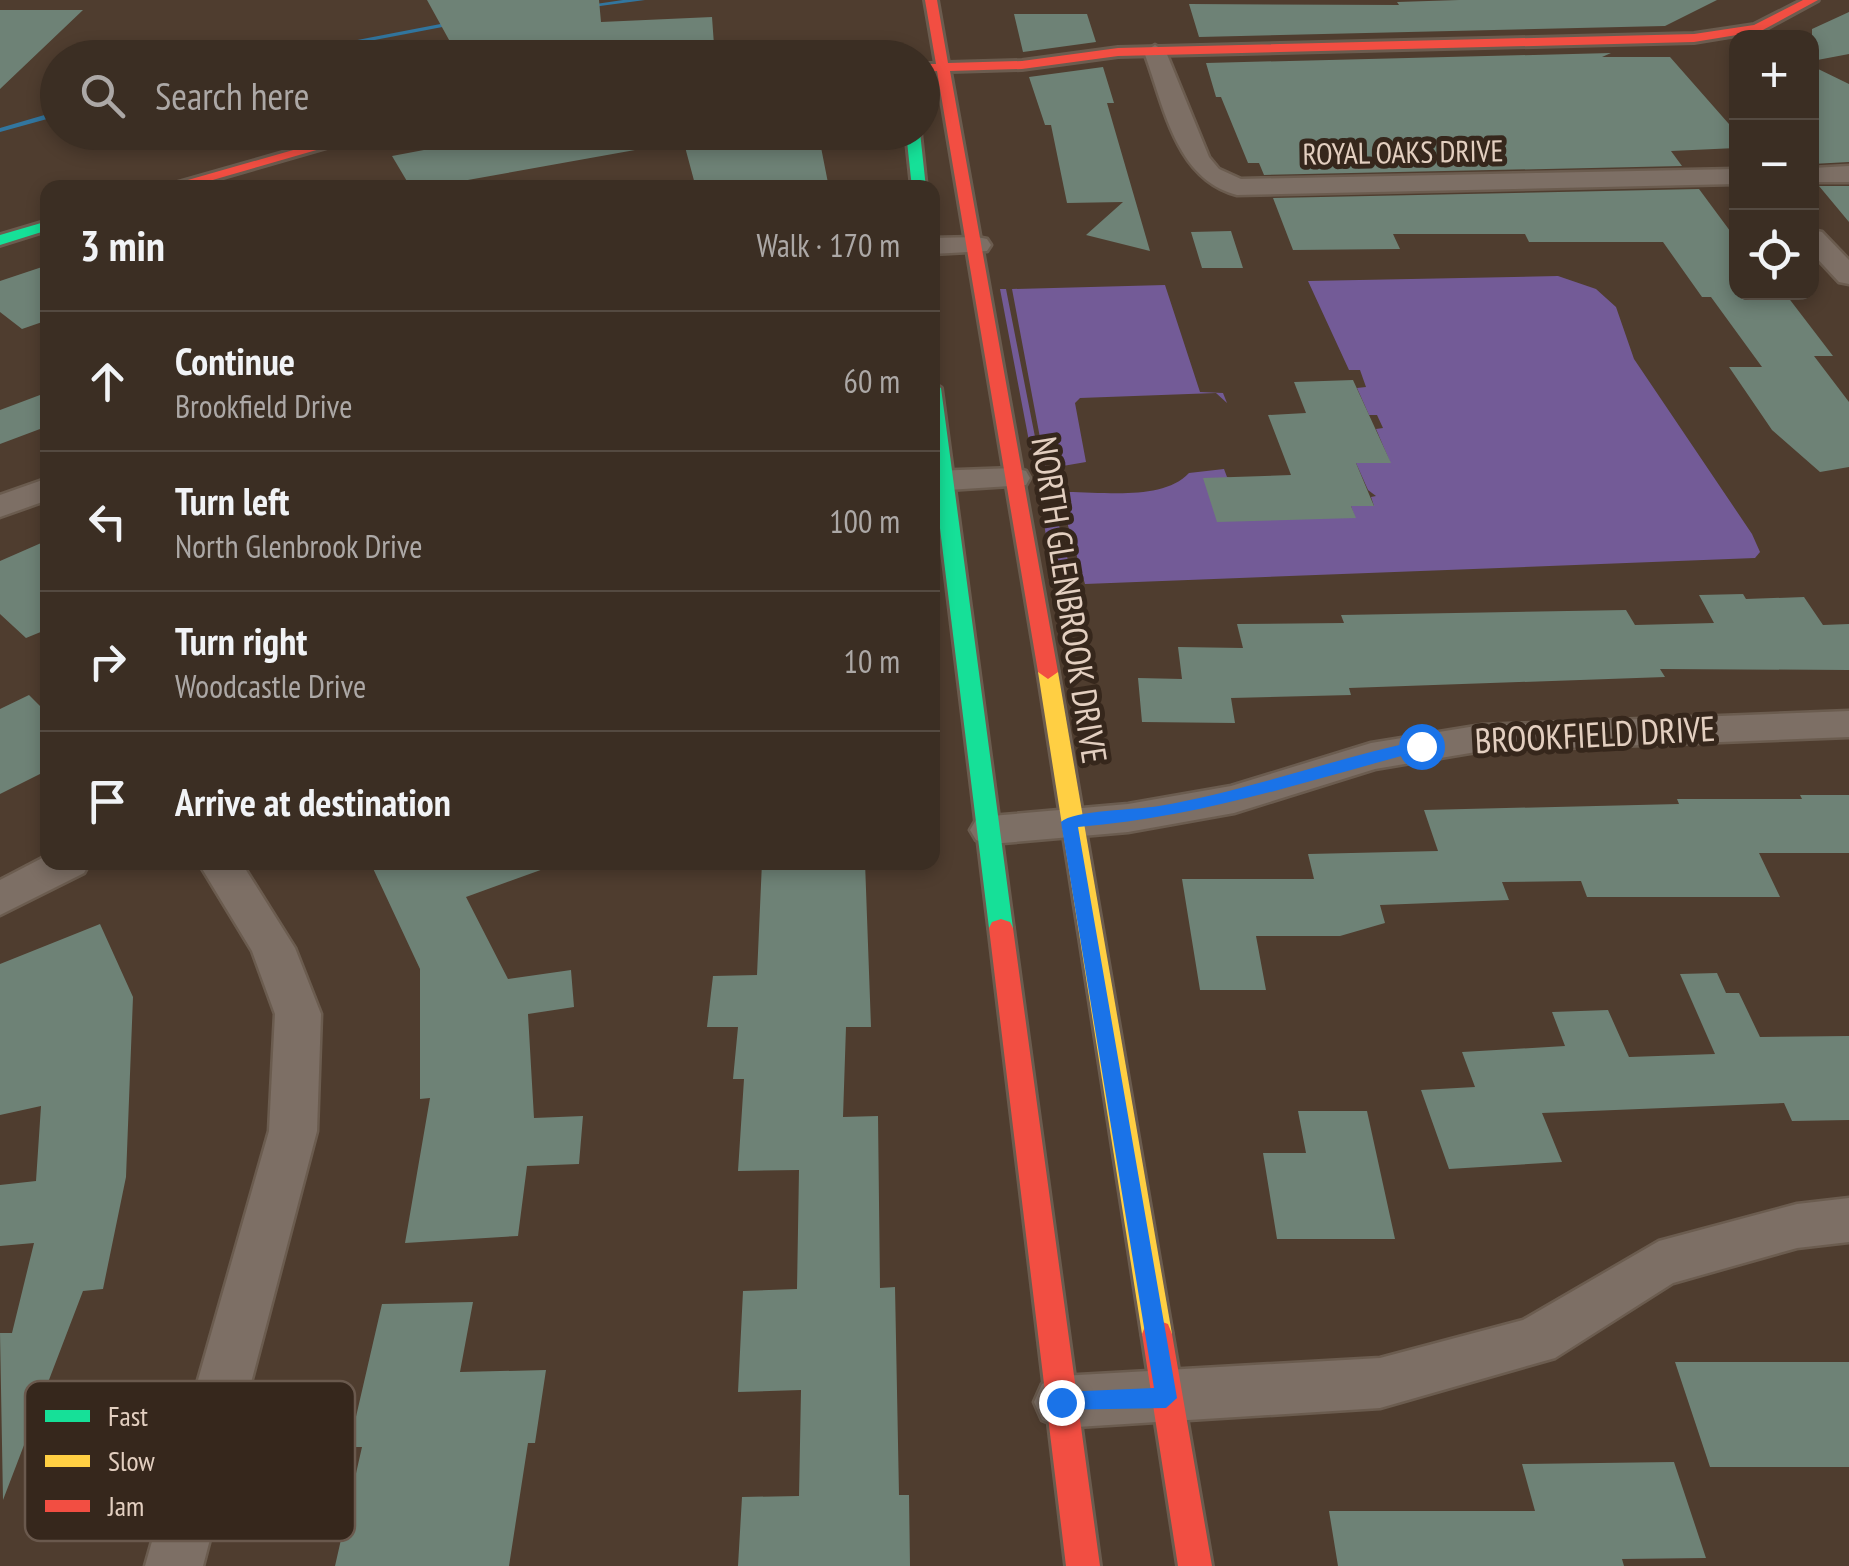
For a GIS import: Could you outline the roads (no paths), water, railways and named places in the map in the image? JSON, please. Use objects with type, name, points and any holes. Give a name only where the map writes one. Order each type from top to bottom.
[{"type":"main road","name":"NORTH GLENBROOK DRIVE","points":[[931,0],[932,40]]},
{"type":"main road","points":[[940,68],[1022,65],[1091,54],[1694,38],[1756,28],[1812,0]]},
{"type":"main road","name":"NORTH GLENBROOK DRIVE","points":[[940,96],[977,245],[1194,1566]]},
{"type":"main road","points":[[196,180],[307,150]]},
{"type":"main road","points":[[915,150],[918,180]]},
{"type":"main road","points":[[0,240],[40,228]]},
{"type":"main road","points":[[940,493],[990,830],[1083,1566]]},
{"type":"street","name":"ROYAL OAKS DRIVE","points":[[1155,52],[1197,158],[1210,174],[1237,187],[1729,178]]},
{"type":"street","points":[[1819,175],[1849,174]]},
{"type":"street","points":[[940,246],[977,245]]},
{"type":"street","points":[[1819,245],[1849,276]]},
{"type":"street","points":[[940,480],[1014,478]]},
{"type":"street","points":[[0,507],[40,491]]},
{"type":"street","name":"BROOKFIELD DRIVE","points":[[990,830],[1128,818],[1234,799],[1371,756],[1482,738],[1849,724]]},
{"type":"street","points":[[0,899],[53,870]]},
{"type":"street","points":[[224,870],[273,948],[298,1014],[293,1130],[224,1381]]},
{"type":"street","points":[[1061,1402],[1380,1383],[1536,1341],[1659,1264],[1797,1226],[1849,1220]]},
{"type":"street","points":[[174,1566],[181,1541]]},
{"type":"waterway","points":[[585,6],[642,0]]},
{"type":"waterway","points":[[364,40],[456,23]]},
{"type":"waterway","points":[[0,130],[40,118]]}]
